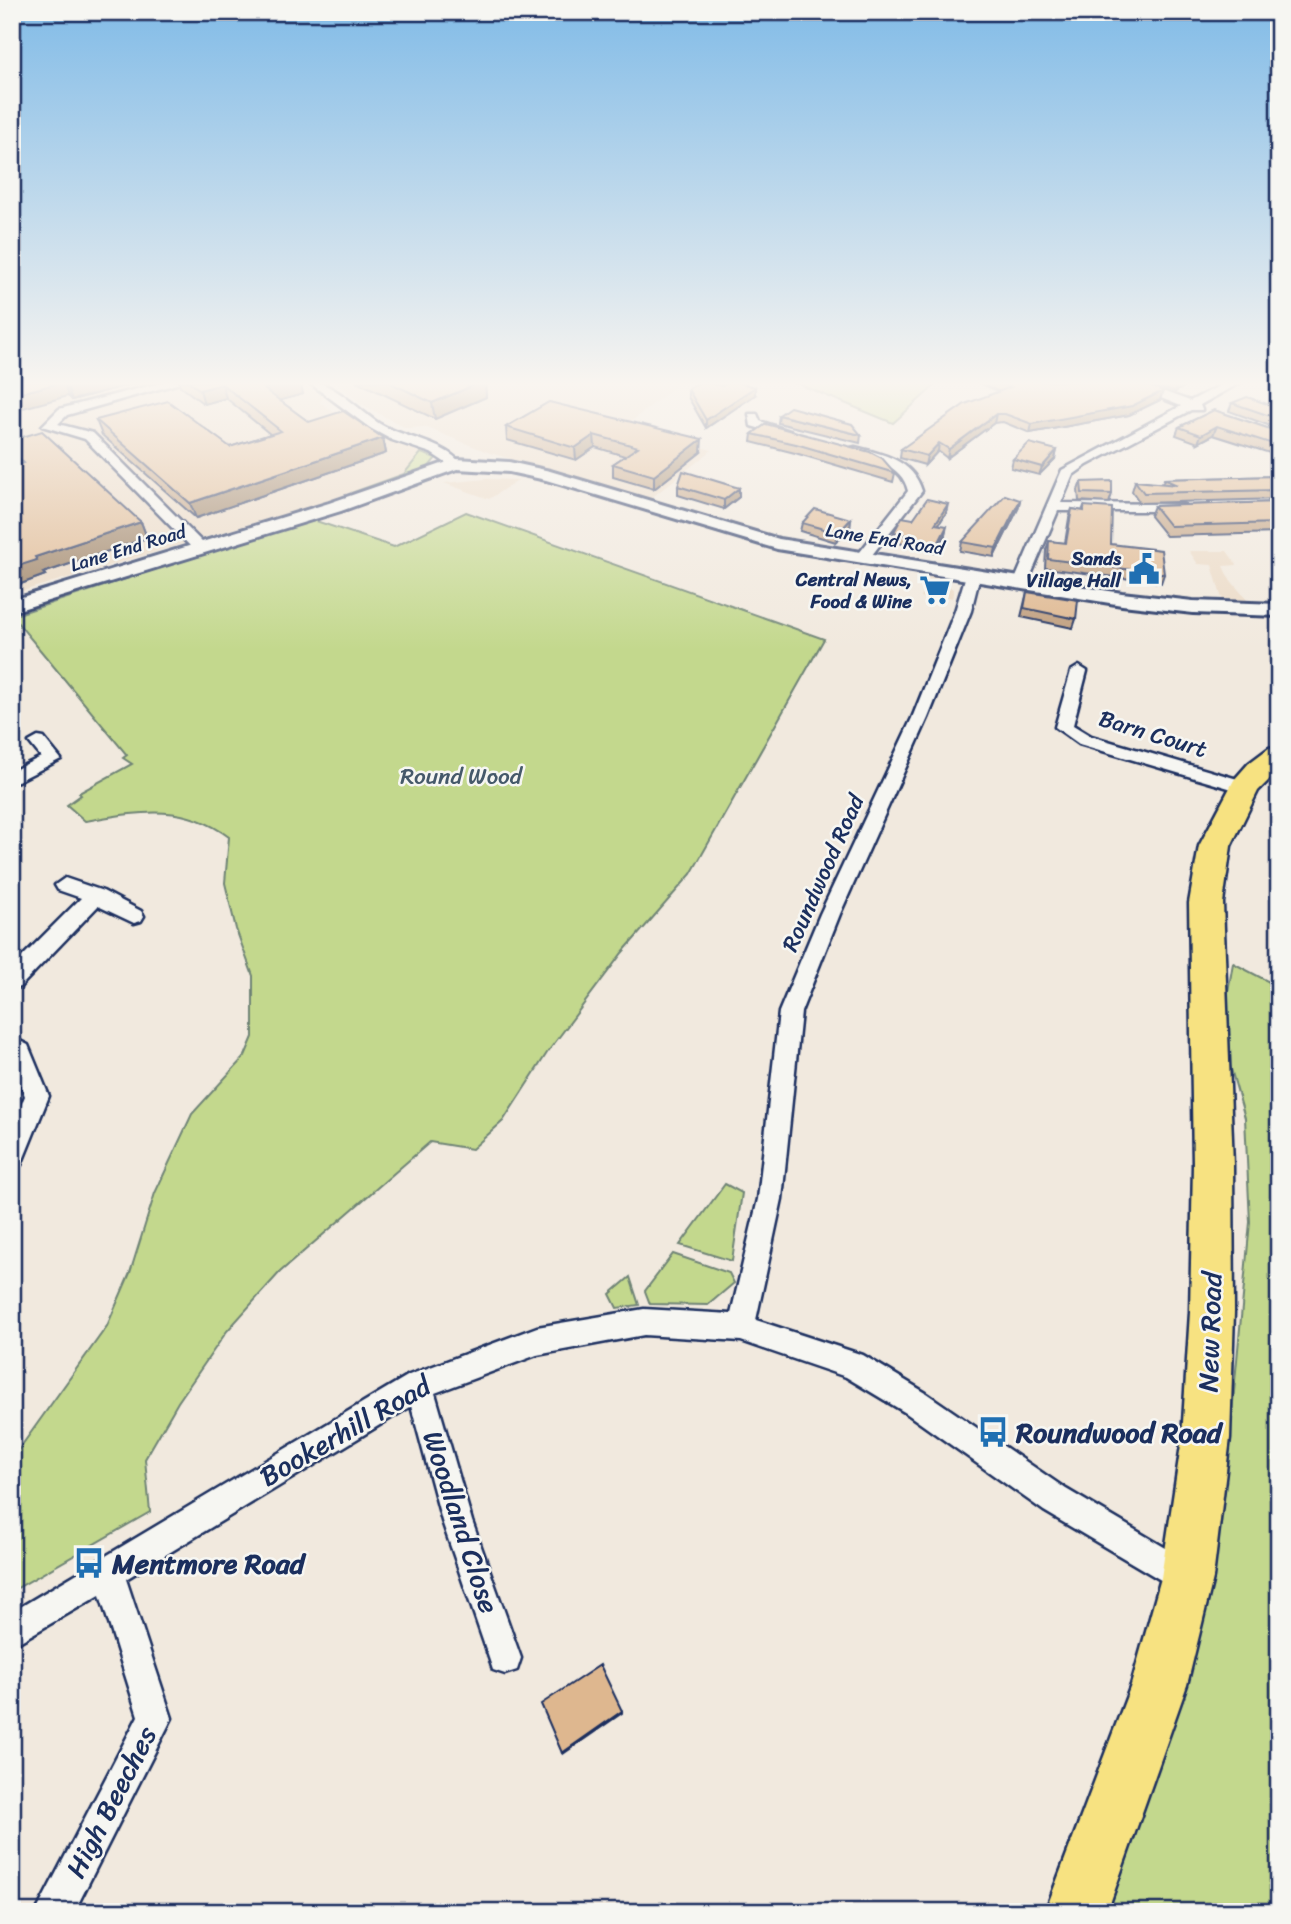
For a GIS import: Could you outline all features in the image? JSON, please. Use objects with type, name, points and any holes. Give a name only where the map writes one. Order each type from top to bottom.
[{"type":"highway","name":"New Road","points":[[1076,1912],[1159,1685],[1187,1578],[1206,1438],[1212,1312],[1213,1165],[1206,903],[1215,846],[1245,787],[1279,755]]},
{"type":"street","points":[[123,471],[200,548]]},
{"type":"street","name":"Lane End Road","points":[[12,606],[335,507],[437,471]]},
{"type":"street","name":"Lane End Road","points":[[528,471],[777,544],[1169,605],[1279,610]]},
{"type":"street","points":[[863,557],[915,491],[914,479],[906,471]]},
{"type":"street","points":[[1021,582],[1067,473],[1071,471]]},
{"type":"street","points":[[1053,507],[1102,510],[1197,507]]},
{"type":"street","name":"Roundwood Road","points":[[741,1328],[770,1199],[790,1012],[830,914],[920,718],[963,611],[974,575]]},
{"type":"street","name":"Barn Court","points":[[1079,671],[1064,727],[1085,740],[1245,787]]},
{"type":"street","points":[[12,778],[52,759],[38,742]]},
{"type":"street","points":[[65,885],[96,896],[134,916]]},
{"type":"street","points":[[12,981],[96,896]]},
{"type":"street","points":[[12,1046],[20,1052],[37,1096],[12,1157]]},
{"type":"street","name":"Bookerhill Road","points":[[12,1630],[419,1385],[537,1341],[644,1322],[741,1328],[853,1365],[916,1403],[1055,1500],[1187,1578]]},
{"type":"street","name":"Woodland Close","points":[[419,1385],[457,1521],[505,1658]]},
{"type":"street","name":"High Beeches","points":[[54,1912],[155,1718],[108,1571]]},
{"type":"shaded area","points":[[12,471],[407,471],[404,474],[315,505],[12,594]]},
{"type":"shaded area","points":[[552,471],[686,471],[650,499]]},
{"type":"shaded area","points":[[486,479],[518,480],[489,499],[444,483]]},
{"type":"shaded area","points":[[1189,551],[1227,551],[1237,565],[1223,566],[1228,577],[1248,601],[1222,599],[1212,565],[1198,564]]},
{"type":"shaded area","points":[[930,576],[939,578],[954,590],[952,598],[938,594],[935,600],[921,597]]},
{"type":"green space","points":[[407,471],[421,471],[351,493]]},
{"type":"green space","name":"Round Wood","points":[[466,512],[824,639],[691,874],[622,953],[547,1053],[503,1121],[472,1149],[430,1142],[280,1272],[227,1331],[178,1402],[145,1459],[150,1512],[12,1591],[12,1459],[107,1326],[130,1273],[155,1193],[192,1114],[245,1056],[253,1037],[253,976],[236,929],[225,883],[229,837],[195,818],[177,814],[142,813],[85,821],[67,805],[81,795],[79,793],[132,764],[123,758],[127,755],[12,616],[310,519],[394,547]]},
{"type":"green space","points":[[1233,963],[1279,987],[1279,1912],[1109,1912],[1206,1605],[1226,1477],[1250,1222],[1245,1118],[1221,1034]]},
{"type":"green space","points":[[725,1184],[742,1193],[732,1261],[680,1245]]},
{"type":"green space","points":[[673,1254],[729,1273],[734,1283],[708,1305],[650,1304],[645,1291]]},
{"type":"green space","points":[[630,1277],[639,1305],[617,1308],[610,1294]]},
{"type":"building","points":[[12,471],[85,471],[141,522],[35,557],[37,560],[12,568]]},
{"type":"building","points":[[154,471],[286,471],[190,503]]},
{"type":"building","points":[[636,471],[661,471],[654,476]]},
{"type":"building","points":[[683,471],[739,488],[724,500],[678,486]]},
{"type":"building","points":[[1279,476],[1279,490],[1144,493],[1135,481],[1177,485],[1164,479]]},
{"type":"building","points":[[1112,481],[1112,494],[1082,493],[1081,482]]},
{"type":"building","points":[[1005,495],[1020,500],[996,548],[962,542]]},
{"type":"building","points":[[927,499],[948,504],[935,524],[947,526],[938,544],[894,532],[902,517],[913,519]]},
{"type":"building","points":[[1279,502],[1279,523],[1170,526],[1154,506]]},
{"type":"building","points":[[1084,506],[1112,508],[1111,544],[1161,550],[1164,574],[1048,559],[1049,541],[1066,543],[1072,509],[1084,511]]},
{"type":"building","points":[[815,509],[851,519],[838,533],[802,523]]},
{"type":"building","points":[[1027,592],[1078,600],[1076,619],[1024,608]]},
{"type":"building","points":[[600,1665],[622,1711],[562,1753],[541,1704]]},
{"type":"place","name":"Sands Village Hall","points":[[1144,569]]},
{"type":"place","name":"Central News, Food & Wine","points":[[935,590]]},
{"type":"place","name":"Roundwood Road","points":[[993,1432]]},
{"type":"place","name":"Mentmore Road","points":[[89,1563]]}]
